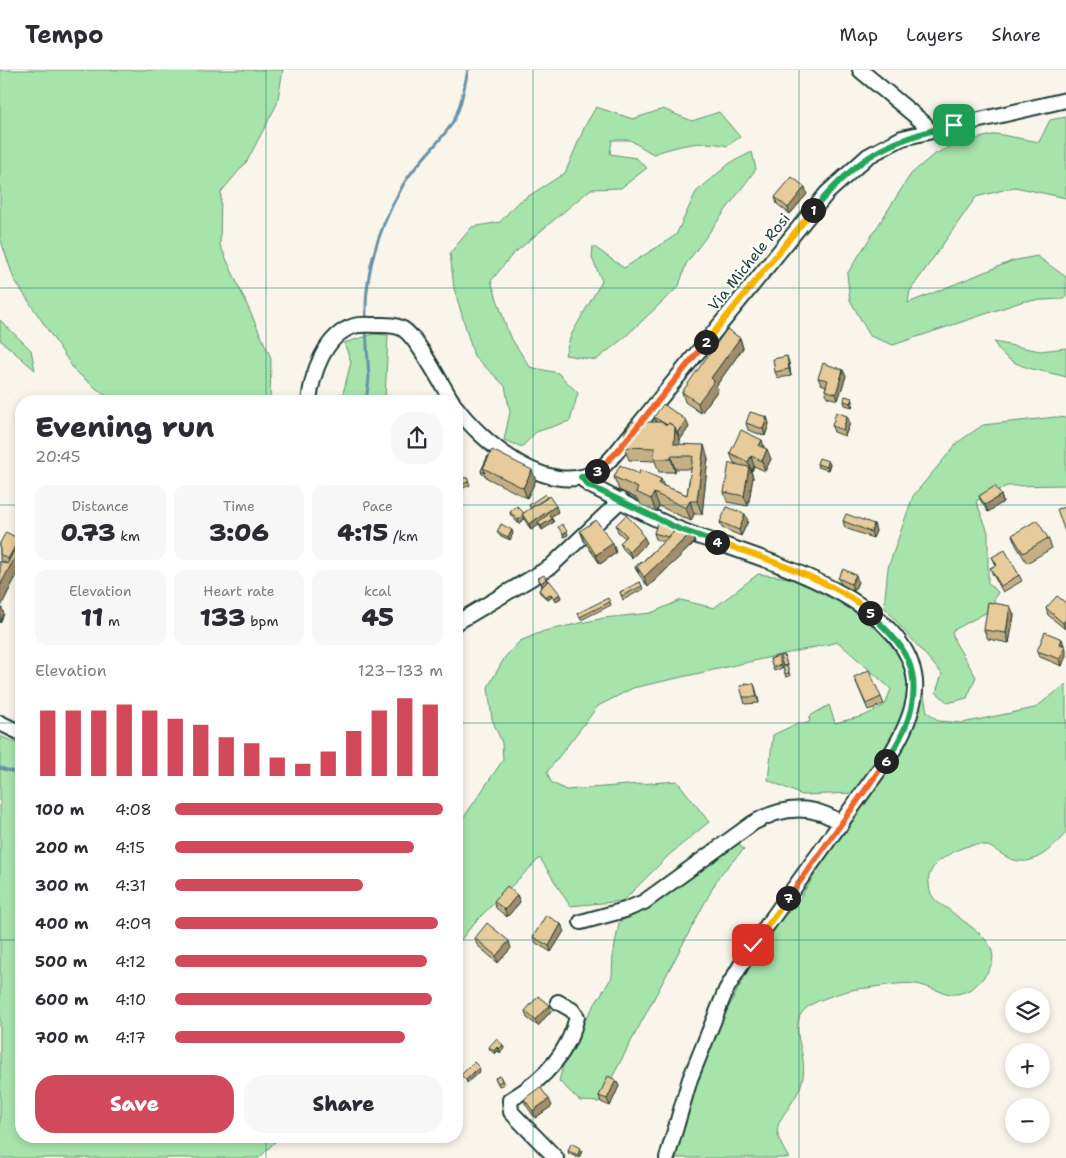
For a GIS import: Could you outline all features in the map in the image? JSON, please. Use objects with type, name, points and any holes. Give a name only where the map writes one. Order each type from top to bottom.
[{"type":"street","points":[[860,70],[925,124],[927,131]]},
{"type":"street","name":"Via Michele Rosi","points":[[463,415],[481,436],[515,460],[554,476],[581,477],[597,471],[615,454],[827,193],[859,164],[878,150],[902,138],[1066,100]]},
{"type":"street","points":[[310,395],[313,378],[322,357],[343,332],[360,325],[402,328],[411,337],[448,395]]},
{"type":"street","points":[[581,477],[588,485],[679,529],[832,588],[863,605],[902,648],[911,664],[915,680],[909,717],[892,752],[842,824],[753,945],[726,990],[690,1079],[668,1158]]},
{"type":"street","points":[[463,620],[550,567],[621,500]]},
{"type":"street","points":[[0,723],[15,730]]},
{"type":"street","points":[[581,922],[619,912],[644,902],[753,823],[769,814],[788,810],[818,810],[842,824]]},
{"type":"street","points":[[556,1158],[511,1112],[509,1106],[510,1100],[551,1070],[574,1028],[577,1017],[572,1010],[558,1002]]},
{"type":"green space","points":[[0,70],[283,70],[277,104],[247,161],[221,192],[220,245],[271,358],[270,395],[103,394],[75,371],[14,279],[0,237]]},
{"type":"green space","points":[[596,107],[633,119],[663,109],[692,121],[719,112],[740,137],[727,146],[699,143],[653,154],[630,140],[612,140],[610,154],[636,158],[647,168],[621,188],[591,189],[512,255],[491,281],[509,335],[530,367],[558,373],[578,393],[570,421],[536,432],[522,447],[504,440],[510,412],[505,386],[474,356],[454,288],[450,253],[472,227],[500,222],[516,204],[565,173],[585,126]]},
{"type":"green space","points":[[1066,117],[1066,198],[1015,187],[976,197],[910,291],[908,303],[1012,261],[1037,256],[1066,277],[1066,296],[1064,299],[1024,301],[893,345],[870,336],[850,300],[847,274],[911,174],[933,155],[957,143],[997,134],[1039,142],[1050,120]]},
{"type":"green space","points":[[752,152],[756,169],[686,264],[679,286],[624,338],[596,360],[565,355],[571,335],[602,281],[592,258],[593,246],[624,268],[676,235],[696,192],[730,163]]},
{"type":"green space","points":[[0,320],[31,350],[35,370],[0,340]]},
{"type":"green space","points":[[374,334],[388,335],[385,395],[343,395],[351,362],[344,343]]},
{"type":"green space","points":[[994,342],[1040,351],[1066,348],[1066,377],[1035,370],[1016,363],[1000,351]]},
{"type":"green space","points":[[1056,417],[1066,418],[1066,485],[1007,486],[976,501],[988,532],[988,583],[998,592],[989,611],[952,631],[955,642],[976,677],[967,698],[948,703],[936,692],[942,674],[884,607],[888,568],[913,496],[958,442],[983,425]]},
{"type":"green space","points":[[758,574],[799,579],[874,620],[898,650],[912,677],[911,700],[897,739],[855,793],[802,795],[768,780],[773,735],[798,723],[809,723],[810,716],[829,705],[835,723],[864,716],[885,705],[891,689],[838,642],[633,688],[598,706],[547,772],[551,782],[566,790],[677,781],[709,822],[669,855],[623,901],[570,906],[540,858],[475,922],[463,937],[463,819],[503,760],[502,743],[492,719],[488,687],[505,657],[520,641],[544,631],[604,618],[651,613],[681,600],[714,608]]},
{"type":"green space","points":[[922,684],[927,712],[939,721],[962,723],[1035,708],[1066,684],[1066,833],[1045,853],[1026,861],[1008,858],[985,845],[971,845],[956,851],[937,863],[929,875],[932,896],[981,935],[992,953],[992,963],[986,974],[974,987],[956,994],[910,984],[892,984],[856,989],[823,999],[808,1007],[800,1016],[797,1027],[803,1063],[803,1077],[798,1092],[782,1117],[778,1129],[778,1137],[789,1158],[674,1158],[691,1097],[724,1016],[756,955],[783,916],[794,908],[842,831],[895,760],[905,740],[918,685]]},
{"type":"green space","points":[[0,736],[15,742],[15,1143],[274,1143],[259,1158],[0,1158]]},
{"type":"green space","points":[[734,841],[744,849],[719,876],[599,1102],[580,1101],[559,1081],[568,1047],[612,977],[613,955],[619,923]]},
{"type":"building","points":[[792,177],[805,187],[788,208],[775,197]]},
{"type":"building","points":[[727,329],[740,338],[711,378],[714,381],[698,403],[682,392]]},
{"type":"building","points":[[787,356],[789,369],[775,372],[773,359]]},
{"type":"building","points":[[823,363],[843,370],[836,394],[825,390],[828,380],[818,378]]},
{"type":"building","points":[[845,396],[852,398],[850,403],[844,401]]},
{"type":"building","points":[[663,404],[686,420],[677,433],[675,427],[669,423],[667,425],[654,417]]},
{"type":"building","points":[[750,412],[767,417],[763,429],[746,423]]},
{"type":"building","points":[[836,412],[847,416],[843,430],[832,426]]},
{"type":"building","points":[[631,422],[661,422],[667,425],[669,423],[675,427],[674,444],[704,445],[697,501],[690,501],[686,508],[654,493],[651,499],[636,492],[638,488],[614,477],[620,465],[639,474],[640,470],[661,479],[659,484],[687,495],[693,456],[671,456],[671,459],[654,459],[655,448],[624,447],[625,432]]},
{"type":"building","points":[[741,430],[762,440],[759,446],[767,449],[762,461],[751,456],[748,462],[730,453]]},
{"type":"building","points":[[492,450],[532,470],[523,488],[483,468]]},
{"type":"building","points":[[488,456],[483,468],[485,473],[481,471]]},
{"type":"building","points":[[819,458],[828,461],[827,467],[817,464]]},
{"type":"building","points":[[729,463],[749,467],[744,496],[724,492]]},
{"type":"building","points":[[463,478],[467,478],[469,481],[463,484]]},
{"type":"building","points":[[995,486],[1001,495],[985,505],[979,496]]},
{"type":"building","points":[[545,494],[547,498],[531,508],[529,505]]},
{"type":"building","points":[[549,496],[556,506],[529,524],[522,514]]},
{"type":"building","points":[[517,506],[524,513],[518,520],[510,512]]},
{"type":"building","points":[[727,507],[745,514],[739,530],[720,522]]},
{"type":"building","points":[[1066,507],[1066,532],[1065,532],[1057,509]]},
{"type":"building","points":[[549,514],[552,519],[541,526],[538,522]]},
{"type":"building","points":[[846,514],[874,524],[871,532],[843,521]]},
{"type":"building","points":[[626,515],[641,530],[640,532],[644,537],[629,552],[620,543],[627,536],[616,525]]},
{"type":"building","points":[[596,520],[613,543],[596,555],[580,531]]},
{"type":"building","points":[[1037,520],[1048,538],[1023,553],[1012,535]]},
{"type":"building","points":[[657,523],[676,530],[668,537],[654,533]]},
{"type":"building","points":[[501,524],[512,530],[508,537],[497,532]]},
{"type":"building","points":[[562,524],[567,531],[563,534],[558,527]]},
{"type":"building","points":[[678,528],[692,532],[644,577],[637,567]]},
{"type":"building","points":[[6,532],[15,537],[15,546],[8,559],[0,554],[0,543]]},
{"type":"building","points":[[15,550],[15,557],[0,586],[0,561],[7,564]]},
{"type":"building","points":[[1005,550],[1019,575],[1001,586],[990,568],[997,565],[992,557]]},
{"type":"building","points":[[641,561],[637,567],[639,573],[635,567]]},
{"type":"building","points":[[843,569],[856,575],[851,584],[838,578]]},
{"type":"building","points":[[544,575],[546,579],[541,583],[538,578]]},
{"type":"building","points":[[549,580],[560,594],[554,598],[551,594],[546,597],[539,590]]},
{"type":"building","points":[[640,582],[642,586],[622,596],[620,592]]},
{"type":"building","points":[[1057,596],[1066,603],[1066,619],[1063,623],[1046,608]]},
{"type":"building","points":[[608,598],[610,602],[580,617],[578,613]]},
{"type":"building","points":[[988,602],[1010,606],[1006,633],[984,630]]},
{"type":"building","points":[[1045,632],[1062,639],[1060,644],[1065,646],[1060,659],[1037,651]]},
{"type":"building","points":[[784,655],[787,665],[783,666],[780,656]]},
{"type":"building","points":[[778,656],[781,665],[773,667],[770,659]]},
{"type":"building","points":[[787,666],[789,673],[785,674],[783,667]]},
{"type":"building","points":[[869,670],[881,697],[866,704],[854,677]]},
{"type":"building","points":[[745,683],[754,684],[757,697],[743,697],[740,686],[746,685]]},
{"type":"building","points":[[507,886],[517,895],[505,910],[494,901]]},
{"type":"building","points":[[546,915],[561,924],[549,946],[533,937]]},
{"type":"building","points":[[487,923],[509,941],[496,956],[475,938]]},
{"type":"building","points":[[538,996],[549,1005],[535,1020],[525,1011]]},
{"type":"building","points":[[496,1039],[503,1045],[499,1049],[497,1047],[494,1051],[489,1047]]},
{"type":"building","points":[[474,1062],[479,1067],[466,1080],[463,1077],[463,1073]]},
{"type":"building","points":[[500,1076],[502,1081],[498,1083],[495,1078]]},
{"type":"building","points":[[608,1076],[616,1080],[607,1099],[599,1096]]},
{"type":"building","points":[[540,1087],[549,1099],[533,1111],[524,1099]]},
{"type":"building","points":[[571,1143],[580,1148],[578,1155],[568,1151]]},
{"type":"waterway","points":[[366,320],[370,267],[380,233],[394,201],[408,177],[451,125],[462,98],[468,70]]},
{"type":"waterway","points":[[366,329],[369,379],[367,395]]},
{"type":"waterway","points":[[0,768],[15,772]]},
{"type":"route","points":[[753,945],[842,824],[899,741],[909,717],[915,690],[915,680],[911,664],[902,648],[884,626],[863,605],[849,596],[806,576],[724,544],[679,529],[588,485],[581,477],[597,471],[615,454],[785,243],[827,193],[847,174],[868,156],[896,140],[954,125]]}]
